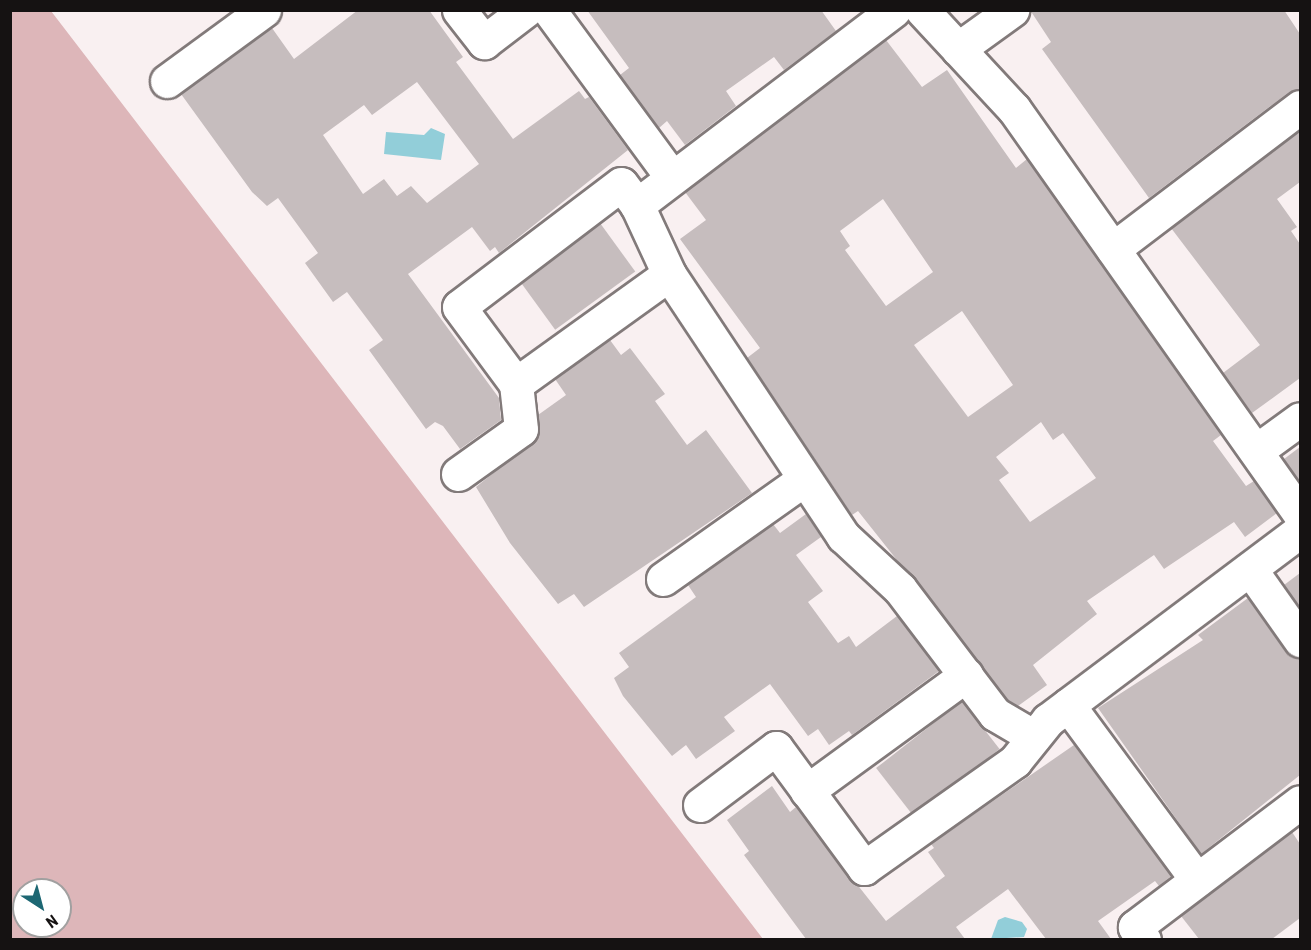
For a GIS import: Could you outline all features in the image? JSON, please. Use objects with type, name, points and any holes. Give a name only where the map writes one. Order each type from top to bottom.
[{"type":"street","points":[[459,10],[484,42],[526,10]]},
{"type":"street","points":[[549,10],[671,176]]},
{"type":"street","points":[[637,205],[859,21],[894,10]]},
{"type":"street","points":[[922,10],[1014,109],[1300,514]]},
{"type":"street","points":[[958,49],[1012,10]]},
{"type":"street","points":[[167,81],[243,16]]},
{"type":"street","points":[[1113,249],[1300,107]]},
{"type":"street","points":[[458,474],[521,429],[516,384],[459,307],[621,184],[637,205],[669,274],[803,480],[843,536],[900,589],[995,714],[1034,737]]},
{"type":"street","points":[[516,384],[669,274]]},
{"type":"street","points":[[1256,451],[1300,418]]},
{"type":"street","points":[[663,579],[803,480]]},
{"type":"street","points":[[700,805],[776,748],[864,868],[1015,761],[1034,737],[1068,705],[1300,531]]},
{"type":"street","points":[[1250,569],[1300,640]]},
{"type":"street","points":[[807,791],[966,675]]},
{"type":"street","points":[[1068,705],[1197,880]]},
{"type":"street","points":[[1144,939],[1136,927],[1300,802]]},
{"type":"shaded area","points":[[10,11],[51,11],[763,939],[11,939]]},
{"type":"water","points":[[431,128],[445,134],[441,160],[384,154],[386,132],[424,135]]},
{"type":"water","points":[[1005,917],[1022,922],[1027,929],[1024,937],[991,939],[998,920]]},
{"type":"building","points":[[358,10],[429,10],[463,57],[456,62],[513,139],[579,91],[585,99],[589,97],[628,150],[499,253],[495,247],[490,251],[472,227],[408,274],[499,398],[501,420],[460,449],[443,426],[435,422],[426,429],[369,350],[383,340],[347,292],[333,302],[305,263],[318,253],[278,198],[267,206],[252,192],[181,94],[272,28],[294,59]],"holes":[[[417,82],[479,164],[427,203],[411,186],[397,196],[384,179],[363,194],[323,135],[364,105],[372,115]]]},
{"type":"building","points":[[587,10],[821,10],[836,31],[784,70],[774,57],[726,91],[736,106],[685,145],[667,121],[659,128],[620,75],[629,68]]},
{"type":"building","points":[[1030,10],[1284,10],[1300,34],[1300,89],[1289,92],[1149,198],[1042,49],[1051,42]]},
{"type":"building","points":[[886,40],[922,87],[947,70],[1016,168],[1027,159],[1221,435],[1213,441],[1246,486],[1254,481],[1277,513],[1245,537],[1234,522],[1164,569],[1154,555],[1087,601],[1097,614],[1033,665],[1047,685],[1018,706],[1008,700],[858,511],[852,515],[747,358],[760,348],[680,239],[706,220],[685,192]],"holes":[[[883,199],[933,272],[886,306],[845,250],[850,246],[840,231]],[[962,311],[1013,385],[968,417],[914,345]],[[1041,422],[1053,440],[1063,433],[1096,478],[1030,522],[999,480],[1009,473],[996,457]]]},
{"type":"building","points":[[1300,130],[1300,182],[1277,199],[1297,227],[1291,231],[1300,244],[1300,378],[1252,413],[1223,373],[1260,345],[1171,228]]},
{"type":"building","points":[[600,223],[635,272],[555,330],[520,281]]},
{"type":"building","points":[[610,340],[621,355],[630,348],[665,394],[655,401],[687,445],[706,430],[752,493],[584,607],[574,594],[558,604],[510,543],[476,487],[538,437],[538,415],[566,395],[555,379]]},
{"type":"building","points":[[1300,447],[1300,482],[1284,459]]},
{"type":"building","points":[[806,514],[821,537],[796,555],[823,591],[808,602],[838,643],[849,636],[856,647],[897,616],[939,671],[852,735],[849,731],[829,745],[818,729],[808,736],[770,684],[724,717],[735,731],[696,759],[686,745],[672,756],[623,696],[614,678],[629,667],[619,653],[696,597],[688,585],[773,524],[780,533]]},
{"type":"building","points":[[1300,573],[1300,608],[1284,585]]},
{"type":"building","points":[[1248,598],[1285,651],[1300,659],[1300,775],[1201,854],[1098,708],[1203,640],[1198,635]]},
{"type":"building","points":[[962,701],[1000,749],[914,816],[876,768]]},
{"type":"building","points":[[1074,745],[1171,876],[1159,886],[1155,881],[1098,921],[1111,939],[1046,939],[1008,889],[956,927],[965,939],[806,939],[744,855],[749,851],[727,820],[772,786],[790,812],[796,807],[886,921],[945,876],[928,852],[934,848],[931,844]]},
{"type":"building","points":[[1292,832],[1300,844],[1300,918],[1272,939],[1199,939],[1181,916]]}]
